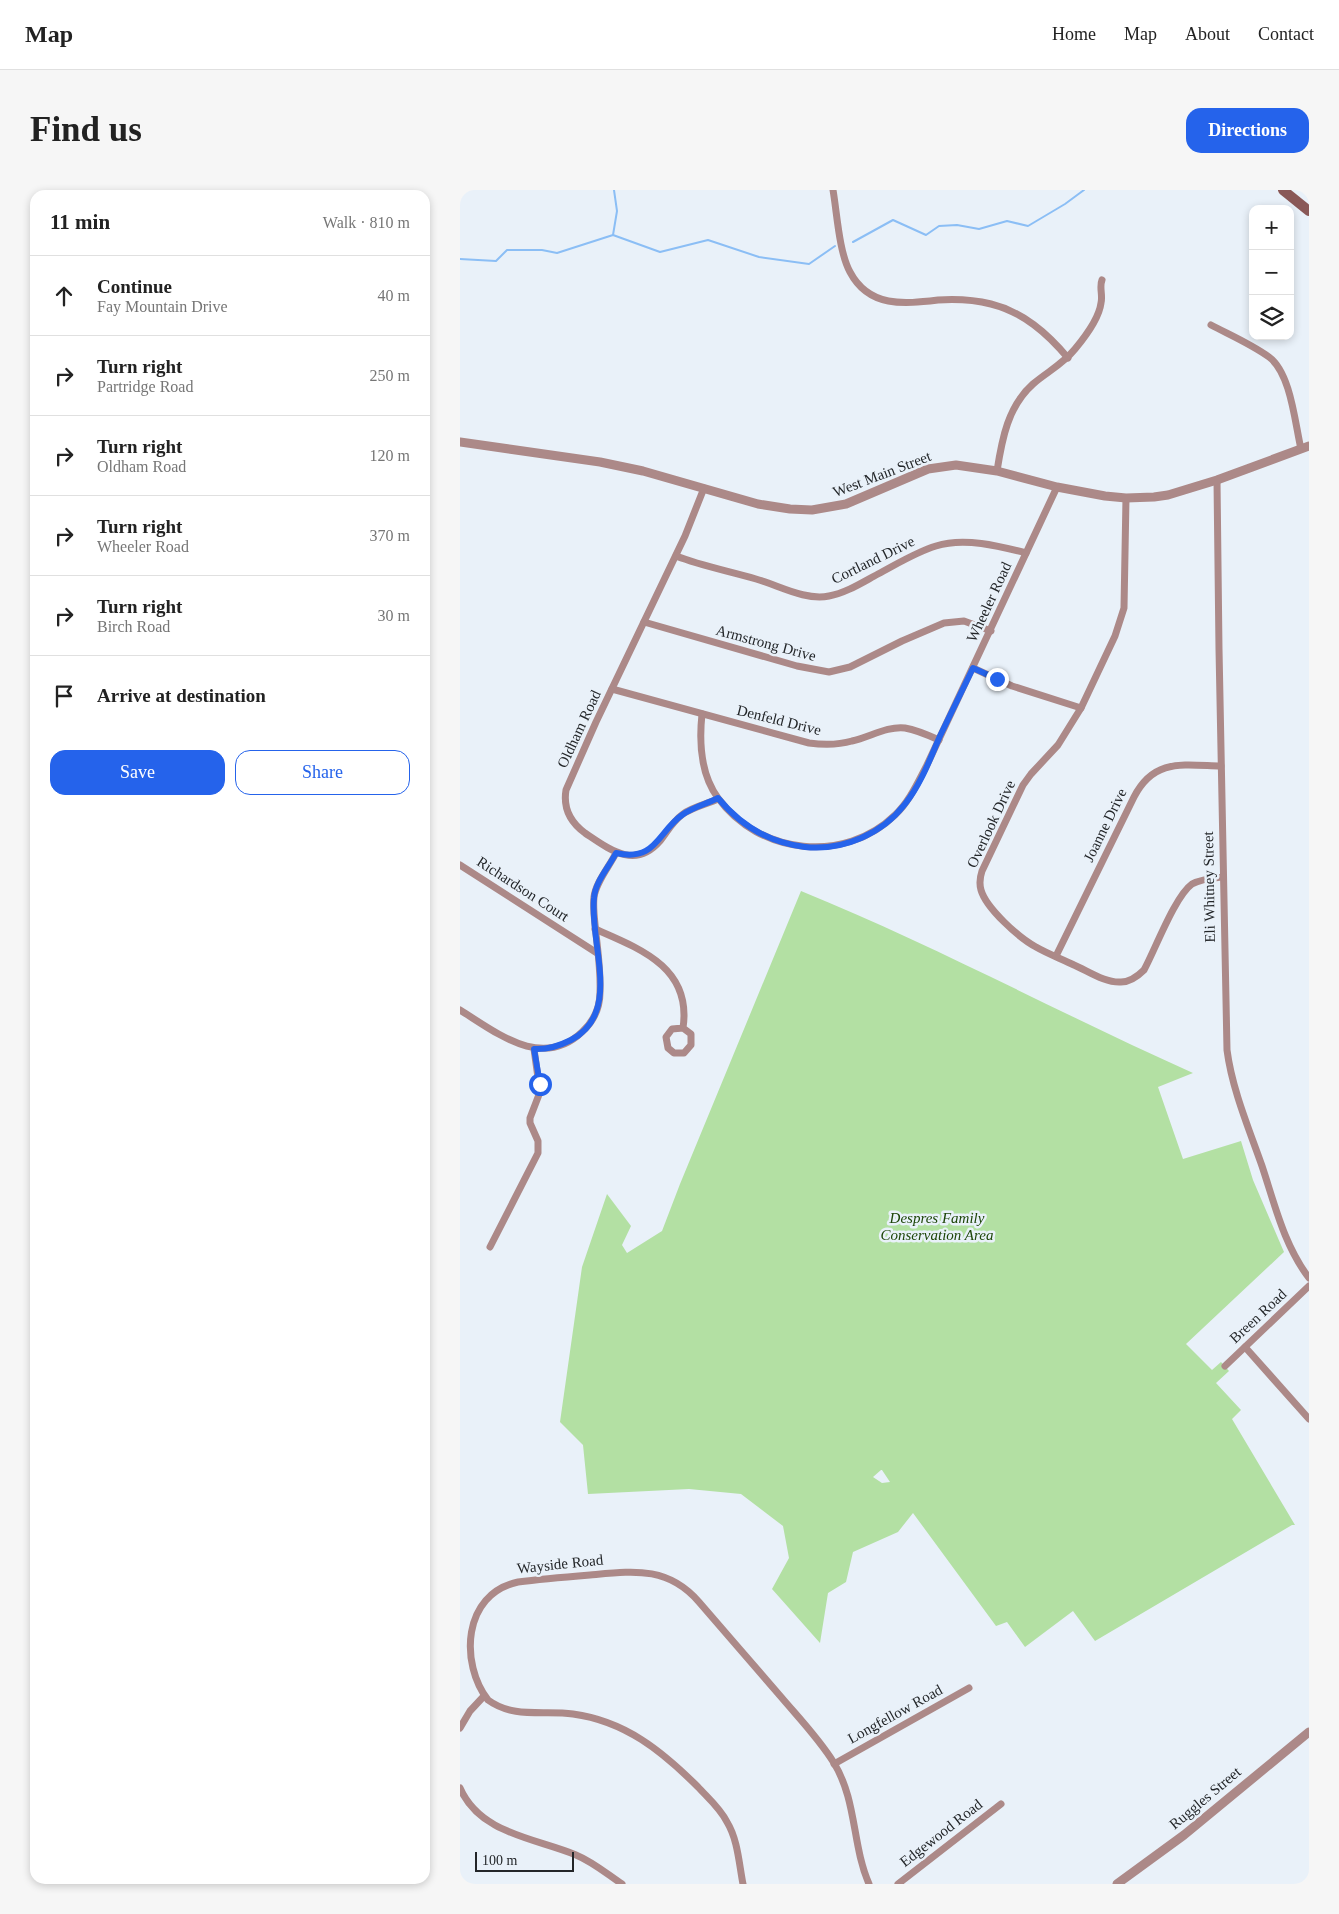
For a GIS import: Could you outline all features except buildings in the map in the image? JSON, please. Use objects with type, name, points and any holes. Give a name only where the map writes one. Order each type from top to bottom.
[{"type":"main road","points":[[1283,190],[1309,211]]},
{"type":"street","points":[[833,190],[845,260],[853,277],[871,295],[881,300],[900,303],[958,300],[983,302],[1001,307],[1041,329],[1068,358]]},
{"type":"street","points":[[997,471],[1006,425],[1014,408],[1033,384],[1068,358],[1081,341],[1098,313],[1101,304],[1102,280]]},
{"type":"street","points":[[1211,325],[1269,357],[1277,365],[1287,386],[1305,448]]},
{"type":"street","name":"West Main Street","points":[[460,442],[600,462],[704,488],[758,504],[812,510],[846,504],[907,477],[935,467],[956,464],[997,471],[1057,487],[1105,496],[1126,498],[1168,495],[1217,480],[1305,448]]},
{"type":"street","name":"Eli Whitney Street","points":[[1217,480],[1226,1037],[1228,1061],[1238,1097],[1287,1242],[1309,1278]]},
{"type":"street","name":"Wheeler Road","points":[[702,714],[701,750],[710,783],[718,798],[741,821],[754,830],[779,842],[794,846],[824,848],[850,842],[874,832],[896,814],[912,794],[1057,487]]},
{"type":"street","name":"Oldham Road","points":[[616,853],[575,825],[566,809],[564,799],[566,790],[676,556],[704,488]]},
{"type":"street","name":"Overlook Drive","points":[[1126,498],[1124,608],[1115,636],[1081,708],[1058,745],[1030,774],[1024,785],[989,855],[980,879],[984,896],[1015,932],[1036,947],[1111,981],[1122,982],[1136,977],[1144,970],[1185,890],[1198,882],[1223,877]]},
{"type":"street","name":"Cortland Drive","points":[[676,556],[703,566],[819,597],[829,596],[846,590],[917,554],[947,543],[984,545],[1026,553]]},
{"type":"street","name":"Armstrong Drive","points":[[644,622],[798,666],[829,672],[850,667],[902,641],[944,623],[964,621],[991,630]]},
{"type":"street","points":[[973,668],[1012,686],[1081,708]]},
{"type":"street","name":"Denfeld Drive","points":[[612,689],[815,744],[840,744],[894,728],[905,728],[939,740]]},
{"type":"street","name":"Joanne Drive","points":[[1056,956],[1134,797],[1146,779],[1159,770],[1176,766],[1221,766]]},
{"type":"street","points":[[460,1010],[513,1040],[534,1049],[545,1049],[577,1037],[591,1022],[599,1004],[600,991],[594,897],[600,880],[616,853],[633,855],[643,853],[658,843],[683,814],[718,798]]},
{"type":"street","name":"Richardson Court","points":[[460,865],[597,953]]},
{"type":"street","points":[[595,929],[638,950],[669,971],[683,996],[683,1028]]},
{"type":"street","points":[[490,1247],[538,1153],[538,1141],[530,1123],[530,1118],[540,1092],[534,1049]]},
{"type":"street","name":"Breen Road","points":[[1225,1366],[1309,1286]]},
{"type":"street","points":[[1245,1347],[1309,1419]]},
{"type":"street","name":"Wayside Road","points":[[463,1635],[468,1618],[478,1603],[492,1591],[509,1584],[630,1571],[654,1573],[664,1576],[684,1587],[816,1737],[834,1764],[847,1792],[854,1818],[860,1855],[869,1884]]},
{"type":"street","points":[[466,1670],[474,1686],[495,1704],[512,1711],[572,1714],[597,1719],[622,1728],[647,1742],[672,1761],[723,1815],[732,1832],[743,1884]]},
{"type":"street","name":"Longfellow Road","points":[[834,1764],[969,1688]]},
{"type":"street","points":[[460,1728],[470,1711],[484,1696]]},
{"type":"street","name":"Ruggles Street","points":[[1117,1884],[1178,1839],[1309,1732]]},
{"type":"street","points":[[460,1788],[476,1812],[496,1827],[583,1858],[622,1884]]},
{"type":"street","name":"Edgewood Road","points":[[898,1884],[1002,1804]]},
{"type":"green space","name":"Despres Family Conservation Area","points":[[801,891],[900,934],[1193,1073],[1158,1087],[1183,1159],[1241,1141],[1253,1180],[1284,1252],[1186,1344],[1212,1370],[1221,1362],[1229,1371],[1216,1383],[1241,1410],[1232,1419],[1295,1525],[1292,1525],[1095,1641],[1073,1611],[1025,1647],[1007,1622],[996,1626],[913,1513],[898,1532],[853,1552],[846,1582],[828,1593],[820,1643],[772,1589],[789,1558],[783,1526],[741,1494],[689,1489],[588,1494],[583,1445],[560,1422],[582,1267],[607,1194],[631,1226],[622,1245],[627,1253],[662,1231]],"holes":[[[882,1470],[890,1482],[882,1483],[873,1477]]]},
{"type":"waterway","points":[[613,235],[617,211],[614,190]]},
{"type":"waterway","points":[[853,242],[893,220],[926,235],[939,226],[957,225],[979,229],[1007,221],[1028,226],[1065,204],[1084,190]]},
{"type":"waterway","points":[[460,259],[496,261],[507,250],[542,250],[557,253],[613,235],[660,252],[708,240],[759,257],[809,264],[835,246]]},
{"type":"route","points":[[540,1084],[534,1049],[557,1047],[577,1037],[591,1022],[599,1004],[600,991],[594,897],[600,880],[616,853],[624,855],[643,853],[658,843],[683,814],[718,798],[741,821],[754,830],[779,842],[794,846],[824,848],[863,838],[886,823],[912,794],[973,668],[997,679]]}]
